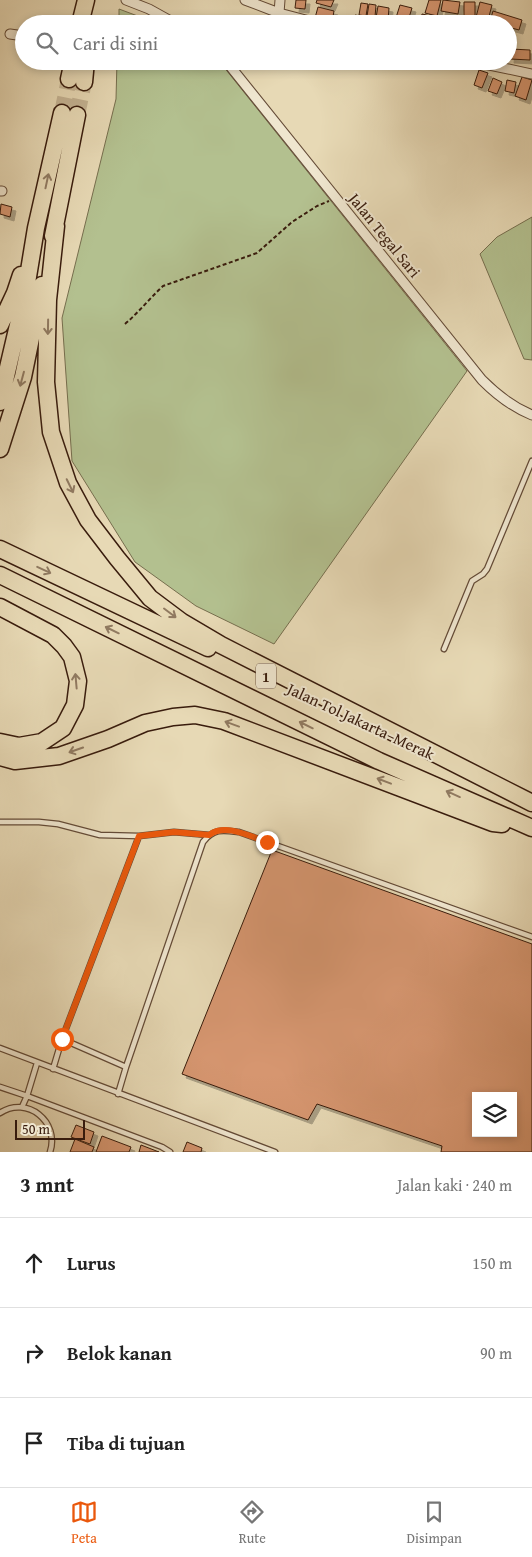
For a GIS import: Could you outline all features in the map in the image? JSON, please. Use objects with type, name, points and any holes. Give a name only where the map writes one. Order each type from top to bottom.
[{"type":"highway","points":[[82,15],[86,0]]},
{"type":"highway","points":[[92,15],[94,0]]},
{"type":"highway","points":[[74,70],[76,80],[81,70]]},
{"type":"highway","points":[[0,325],[14,294],[36,228],[69,114],[48,300],[46,382],[51,432],[68,483],[88,520],[150,598],[190,627],[221,645],[532,803]]},
{"type":"highway","points":[[0,449],[23,377],[56,226]]},
{"type":"highway","points":[[0,402],[25,295],[36,228]]},
{"type":"highway","name":"Jalan Tol Jakarta–Merak","points":[[0,549],[532,803]]},
{"type":"highway","name":"Jalan Tol Jakarta–Merak","points":[[0,575],[379,761],[531,828]]},
{"type":"highway","points":[[0,607],[53,635],[72,657],[78,681],[75,705],[63,728],[42,742],[19,746],[0,742]]},
{"type":"highway","points":[[0,757],[16,761],[59,756],[108,739],[145,723],[172,716],[195,715],[224,721],[493,823],[531,828]]},
{"type":"street","points":[[126,0],[161,15]]},
{"type":"street","points":[[245,0],[287,15]]},
{"type":"street","points":[[279,13],[280,0]]},
{"type":"street","points":[[10,34],[15,35]]},
{"type":"street","name":"Jalan Tegal Sari","points":[[233,70],[482,380],[494,393],[532,415]]},
{"type":"street","points":[[513,70],[532,74]]},
{"type":"lane","points":[[444,649],[472,582],[487,569],[532,462]]},
{"type":"lane","points":[[0,822],[58,824],[100,835],[139,836],[174,832],[209,835]]},
{"type":"lane","points":[[118,1094],[203,842],[213,832],[224,830],[239,832],[532,937]]},
{"type":"lane","points":[[53,1069],[62,1039],[139,836]]},
{"type":"lane","points":[[62,1039],[126,1067]]},
{"type":"lane","points":[[0,1048],[275,1152]]},
{"type":"lane","points":[[22,1107],[37,1063]]},
{"type":"lane","points":[[0,1087],[162,1147],[170,1152]]},
{"type":"lane","points":[[0,1113],[12,1108],[22,1107],[37,1112],[48,1124],[52,1139],[50,1152]]},
{"type":"path","points":[[125,324],[163,286],[257,253],[292,222],[317,206],[336,199]]},
{"type":"green space","points":[[119,9],[135,15],[119,15]]},
{"type":"green space","points":[[117,70],[226,70],[467,371],[274,644],[196,606],[135,562],[72,461],[62,318],[116,99]]},
{"type":"green space","points":[[532,217],[532,360],[524,359],[480,254],[497,237]]},
{"type":"building","points":[[296,0],[306,0],[305,9],[295,8]]},
{"type":"building","points":[[317,0],[334,0],[331,7],[316,3]]},
{"type":"building","points":[[429,0],[441,0],[437,15],[425,13]]},
{"type":"building","points":[[443,0],[460,2],[458,14],[441,11]]},
{"type":"building","points":[[464,2],[475,2],[475,15],[464,15]]},
{"type":"building","points":[[480,2],[492,5],[489,15],[477,15]]},
{"type":"building","points":[[361,3],[368,4],[366,15],[359,15]]},
{"type":"building","points":[[369,4],[376,5],[375,15],[367,15]]},
{"type":"building","points":[[400,5],[412,8],[410,15],[397,15]]},
{"type":"building","points":[[378,6],[389,8],[388,15],[376,15]]},
{"type":"building","points":[[318,7],[334,11],[333,15],[316,15]]},
{"type":"building","points":[[493,11],[506,15],[492,15]]},
{"type":"building","points":[[517,18],[522,20],[519,30],[517,29]]},
{"type":"building","points":[[517,49],[530,50],[530,60],[517,59]]},
{"type":"building","points":[[479,70],[488,73],[482,88],[474,85]]},
{"type":"building","points":[[522,77],[532,80],[526,100],[515,96]]},
{"type":"building","points":[[493,78],[502,82],[497,94],[488,91]]},
{"type":"building","points":[[507,80],[516,82],[514,93],[505,91]]},
{"type":"building","points":[[1,204],[12,207],[10,217],[0,214]]},
{"type":"building","points":[[272,850],[532,944],[532,1152],[441,1152],[442,1146],[317,1104],[308,1120],[182,1074]]},
{"type":"building","points":[[76,1125],[94,1132],[90,1144],[71,1137]]},
{"type":"building","points":[[102,1136],[131,1147],[129,1152],[96,1152]]},
{"type":"building","points":[[75,1139],[94,1147],[92,1152],[70,1152]]},
{"type":"building","points":[[187,1142],[202,1148],[201,1152],[183,1152]]},
{"type":"building","points":[[141,1145],[159,1152],[139,1152]]},
{"type":"tunnel","points":[[62,113],[69,79]]},
{"type":"tunnel","points":[[77,115],[84,82]]},
{"type":"route","points":[[62,1039],[139,836],[174,832],[209,835],[213,832],[224,830],[239,832],[267,842]]}]
